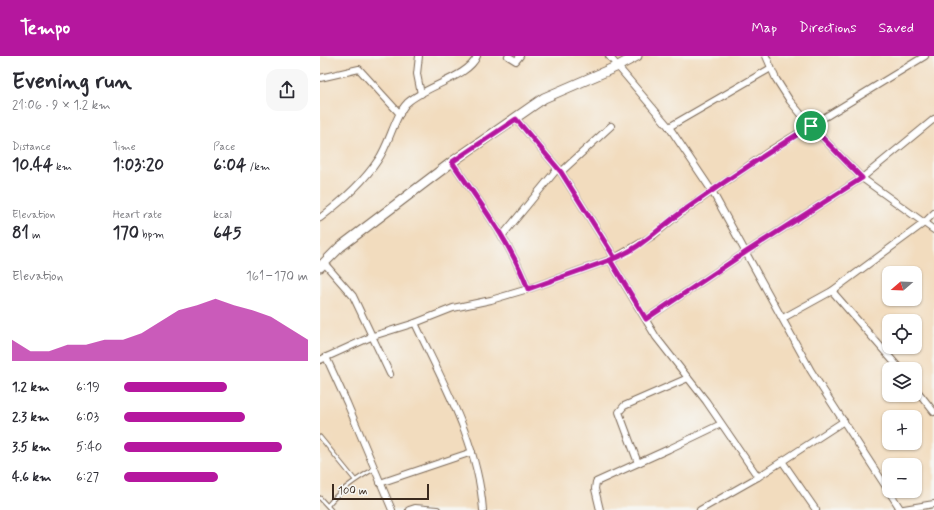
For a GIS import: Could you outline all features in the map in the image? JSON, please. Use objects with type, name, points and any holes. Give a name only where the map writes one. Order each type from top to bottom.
[{"type":"street","points":[[419,56],[417,74],[421,94]]},
{"type":"street","points":[[320,218],[349,194],[379,160],[391,137],[400,114],[407,103],[440,82],[468,69],[477,56]]},
{"type":"street","points":[[508,56],[516,61],[520,56]]},
{"type":"street","points":[[609,56],[669,127],[712,191],[811,371],[900,510],[934,504]]},
{"type":"street","points":[[390,374],[353,296],[322,265],[340,248],[452,162],[550,94],[618,66],[637,56]]},
{"type":"street","points":[[766,56],[771,68],[790,101],[811,126],[862,178],[934,230]]},
{"type":"street","points":[[392,510],[323,359],[373,336],[415,323],[453,308],[491,300],[528,289],[612,259],[654,235],[712,191],[771,150],[811,126],[829,113],[925,56]]},
{"type":"street","points":[[669,127],[771,68]]},
{"type":"street","points":[[320,78],[359,69],[400,114]]},
{"type":"street","points":[[516,119],[559,170],[656,337],[688,378],[758,477]]},
{"type":"street","points":[[646,319],[746,252],[862,178],[934,119]]},
{"type":"street","points":[[502,236],[559,170],[611,126]]},
{"type":"street","points":[[452,162],[502,236],[519,265],[528,289]]},
{"type":"street","points":[[783,318],[832,291],[924,223],[934,213]]},
{"type":"street","points":[[832,291],[894,362]]},
{"type":"street","points":[[415,323],[438,369],[472,452],[481,492],[483,510]]},
{"type":"street","points":[[638,463],[619,412],[624,406],[688,378]]},
{"type":"street","points":[[922,397],[934,412]]},
{"type":"street","points":[[700,510],[758,477],[844,421]]},
{"type":"street","points":[[600,510],[595,489],[596,482],[721,424]]},
{"type":"street","points":[[380,483],[472,452]]},
{"type":"street","points":[[782,461],[816,510]]},
{"type":"street","points":[[409,510],[415,508],[437,510]]},
{"type":"lane","points":[[320,437],[355,480]]},
{"type":"lane","points":[[328,505],[337,494],[355,480],[374,469]]},
{"type":"lane","points":[[320,498],[331,510]]},
{"type":"route","points":[[811,126],[771,150],[678,215],[654,235],[634,248],[615,258],[610,260],[528,289],[519,265],[502,236],[452,162],[516,119],[561,172],[576,194],[615,258],[610,260],[646,319],[746,252],[862,178],[811,126]]}]
